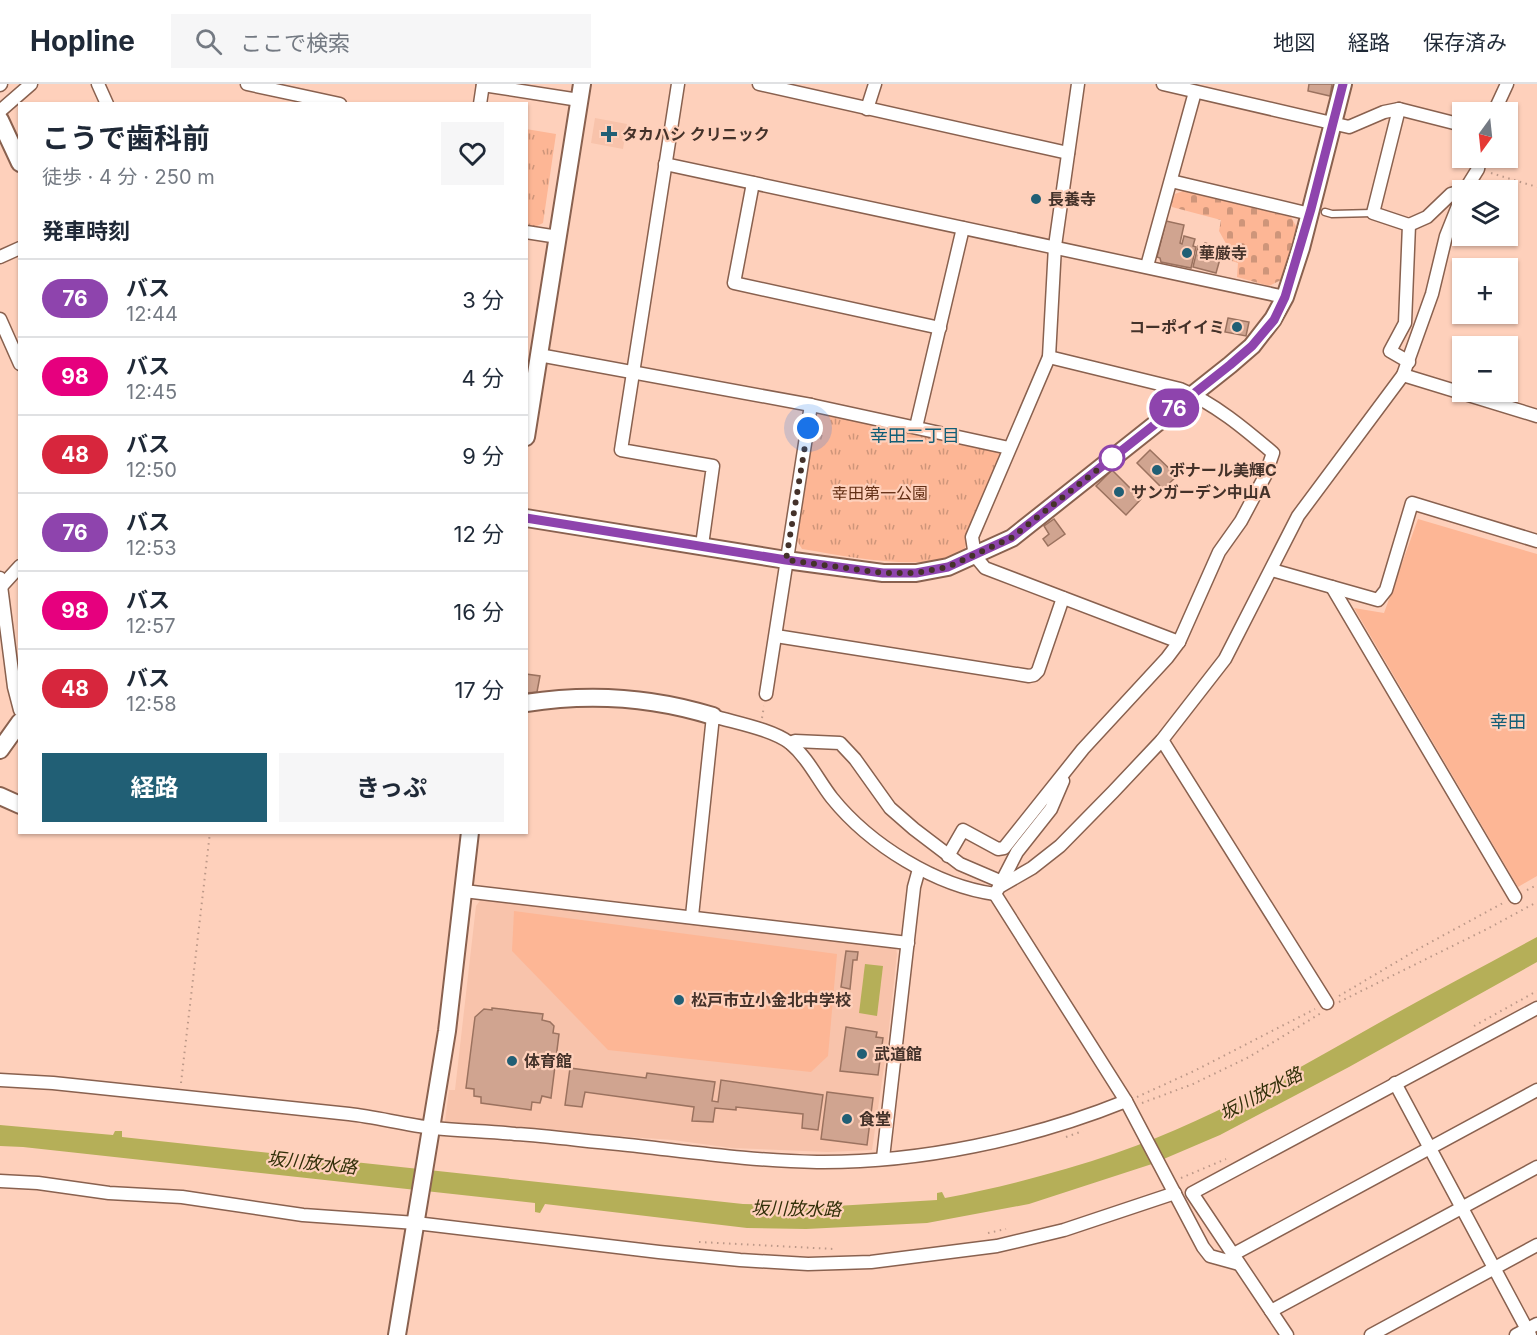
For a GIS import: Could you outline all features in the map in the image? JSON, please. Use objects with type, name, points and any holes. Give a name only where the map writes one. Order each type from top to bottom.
[{"type":"street","points":[[0,111],[31,84]]},
{"type":"street","points":[[98,84],[106,102]]},
{"type":"street","points":[[247,84],[320,101]]},
{"type":"street","points":[[480,102],[483,84],[581,92],[528,424]]},
{"type":"street","points":[[678,84],[621,450],[713,466],[702,545]]},
{"type":"street","points":[[759,84],[773,85],[867,109],[1068,153]]},
{"type":"street","points":[[867,109],[875,84]]},
{"type":"street","points":[[1078,84],[1055,246],[1049,357],[972,537],[975,556],[985,568],[1179,642]]},
{"type":"street","points":[[1163,84],[1349,127],[1384,112],[1399,109],[1452,122]]},
{"type":"street","points":[[528,518],[786,560],[883,573],[916,573],[948,567],[1011,538],[1252,346],[1274,320],[1318,213],[1333,124],[1343,84]]},
{"type":"street","points":[[1499,102],[1507,84]]},
{"type":"street","points":[[1147,266],[1195,92]]},
{"type":"street","points":[[1399,109],[1373,213],[1409,225],[1426,217],[1452,194]]},
{"type":"street","points":[[0,120],[18,159]]},
{"type":"street","points":[[665,164],[1285,297]]},
{"type":"street","points":[[1171,181],[1318,213]]},
{"type":"street","points":[[753,183],[734,283],[940,328]]},
{"type":"street","points":[[528,703],[576,697],[603,697],[689,709],[760,730],[790,743],[846,813],[876,839],[919,869],[957,886],[999,888],[1032,868],[1060,846],[1162,740],[1226,659],[1298,516],[1403,375],[1432,294],[1452,221]]},
{"type":"street","points":[[1409,225],[1405,323],[1390,351],[1409,362]]},
{"type":"street","points":[[916,427],[963,228]]},
{"type":"street","points":[[528,232],[558,237]]},
{"type":"street","points":[[0,257],[18,249]]},
{"type":"street","points":[[0,319],[18,360]]},
{"type":"street","points":[[539,355],[812,405],[1009,448]]},
{"type":"street","points":[[948,856],[963,830],[998,849],[1004,848],[1083,749],[1167,658],[1179,642],[1219,552],[1241,520],[1265,476],[1274,453],[1206,401],[1192,394],[1180,389],[1049,357]]},
{"type":"street","points":[[1403,375],[1537,416]]},
{"type":"street","points":[[766,694],[812,405]]},
{"type":"street","points":[[1272,570],[1378,600],[1386,590],[1412,503],[1537,540]]},
{"type":"street","points":[[18,568],[0,584],[18,702]]},
{"type":"street","points":[[1332,587],[1515,897]]},
{"type":"street","points":[[776,636],[1029,676],[1038,671],[1063,598]]},
{"type":"street","points":[[692,916],[712,716]]},
{"type":"street","points":[[0,750],[18,725]]},
{"type":"street","points":[[1162,740],[1327,1003]]},
{"type":"street","points":[[790,743],[795,741],[840,742],[890,808],[948,856],[999,888],[1128,1104],[1210,1256],[1235,1259],[1429,1147],[1537,1090]]},
{"type":"street","points":[[999,888],[1017,852],[1051,810],[1069,767]]},
{"type":"street","points":[[0,796],[18,804]]},
{"type":"street","points":[[397,1335],[447,1031],[470,834]]},
{"type":"street","points":[[883,1158],[914,887],[919,869]]},
{"type":"street","points":[[464,891],[908,943]]},
{"type":"street","points":[[1287,1335],[1192,1193],[1537,1008]]},
{"type":"street","points":[[0,1080],[180,1095],[381,1118],[430,1132],[517,1134],[761,1160],[818,1162],[860,1161],[977,1146],[1128,1104]]},
{"type":"street","points":[[1395,1083],[1528,1331]]},
{"type":"street","points":[[1271,1311],[1537,1167]]},
{"type":"street","points":[[0,1181],[108,1193],[182,1197],[303,1215],[416,1219],[567,1242],[740,1260],[808,1264],[871,1262],[1008,1243],[1064,1230],[1172,1188]]},
{"type":"street","points":[[1371,1335],[1537,1245]]},
{"type":"lane","points":[[1318,213],[1373,213]]},
{"type":"path","points":[[1489,168],[1537,187]]},
{"type":"path","points":[[760,730],[766,694]]},
{"type":"path","points":[[180,1095],[210,834]]},
{"type":"path","points":[[1526,998],[1537,992]]},
{"type":"path","points":[[1172,1188],[1227,1158]]},
{"type":"path","points":[[987,1233],[1008,1229]]},
{"type":"path","points":[[691,1241],[844,1250]]},
{"type":"shaded area","name":"タカハシ クリニック","points":[[595,118],[627,124],[623,149],[591,143]]},
{"type":"shaded area","name":"松戸市立小金北中学校","points":[[482,898],[896,948],[887,1046],[872,1150],[828,1152],[732,1148],[673,1140],[447,1124],[445,1121],[449,1090],[455,1090],[476,906]]},
{"type":"green space","points":[[528,129],[556,134],[543,223],[533,228],[528,227]]},
{"type":"green space","points":[[1183,191],[1291,217],[1297,228],[1281,280],[1269,286],[1237,277],[1238,263],[1229,260],[1229,249],[1219,231],[1221,220],[1172,207],[1175,194]]},
{"type":"green space","name":"幸田第一公園","points":[[817,414],[1005,450],[968,535],[963,557],[923,562],[882,561],[802,549],[797,541]]},
{"type":"green space","points":[[1418,519],[1537,554],[1537,876],[1518,887],[1354,608],[1384,613]]},
{"type":"green space","points":[[514,911],[837,954],[828,1056],[811,1072],[608,1050],[512,951]]},
{"type":"water","name":"坂川放水路","points":[[1537,937],[1537,962],[1349,1067],[1220,1135],[1152,1164],[1029,1204],[927,1223],[806,1229],[747,1228],[545,1204],[540,1213],[535,1212],[535,1203],[0,1146],[0,1125],[113,1135],[115,1131],[122,1131],[122,1137],[743,1204],[836,1206],[937,1200],[937,1193],[942,1192],[945,1198],[1010,1184],[1074,1166],[1116,1153],[1184,1126],[1282,1077]]},
{"type":"water","points":[[865,964],[883,966],[877,1016],[859,1013]]},
{"type":"building","points":[[1309,84],[1332,84],[1330,96],[1308,91]]},
{"type":"building","points":[[1166,221],[1184,225],[1180,243],[1182,244],[1184,236],[1195,239],[1193,246],[1196,247],[1191,268],[1161,262],[1157,257]]},
{"type":"building","points":[[1205,243],[1216,246],[1215,250],[1222,252],[1216,273],[1193,267],[1198,246],[1204,248]]},
{"type":"building","name":"コーポイイミ","points":[[1228,318],[1249,322],[1246,336],[1225,332]]},
{"type":"building","name":"ボナール美輝C","points":[[1150,450],[1177,476],[1163,489],[1137,463]]},
{"type":"building","name":"サンガーデン中山A","points":[[1112,470],[1141,499],[1126,515],[1096,486]]},
{"type":"building","points":[[1054,519],[1065,534],[1048,546],[1043,539],[1049,534],[1044,526]]},
{"type":"building","points":[[528,674],[540,676],[537,692],[528,693]]},
{"type":"building","points":[[846,951],[858,952],[857,960],[853,960],[850,989],[841,987]]},
{"type":"building","name":"体育館","points":[[492,1008],[543,1014],[542,1020],[550,1022],[554,1026],[553,1033],[559,1034],[551,1098],[542,1096],[540,1103],[532,1102],[531,1110],[481,1103],[481,1097],[474,1096],[474,1089],[466,1088],[475,1017],[484,1009],[492,1010]]},
{"type":"building","name":"武道館","points":[[846,1027],[877,1032],[876,1037],[883,1038],[878,1075],[840,1071]]},
{"type":"building","points":[[570,1068],[646,1078],[647,1073],[715,1082],[712,1101],[718,1102],[721,1080],[823,1095],[818,1130],[802,1128],[803,1114],[736,1107],[736,1110],[715,1108],[713,1122],[692,1121],[694,1107],[585,1092],[582,1107],[565,1105]]},
{"type":"building","name":"食堂","points":[[827,1092],[873,1098],[867,1145],[821,1139]]},
{"type":"bus line","name":"76","points":[[528,518],[786,560],[883,573],[916,573],[948,567],[1011,538],[1230,365],[1252,346],[1274,320],[1285,297],[1301,248],[1343,84]]},
{"type":"place","name":"タカハシ クリニック","points":[[609,134]]},
{"type":"place","name":"長養寺","points":[[1036,199]]},
{"type":"place","name":"華厳寺","points":[[1187,253]]},
{"type":"place","name":"コーポイイミ","points":[[1237,327]]},
{"type":"place","name":"ボナール美輝C","points":[[1157,470]]},
{"type":"place","name":"サンガーデン中山A","points":[[1119,492]]},
{"type":"place","name":"松戸市立小金北中学校","points":[[679,1000]]},
{"type":"place","name":"武道館","points":[[862,1054]]},
{"type":"place","name":"体育館","points":[[512,1061]]},
{"type":"place","name":"食堂","points":[[847,1119]]},
{"type":"district","name":"幸田二丁目","points":[[915,436]]},
{"type":"district","name":"幸田","points":[[1508,722]]},
{"type":"route","points":[[808,428],[786,560],[883,573],[916,573],[948,567],[1011,538],[1120,452],[1112,458]]}]
